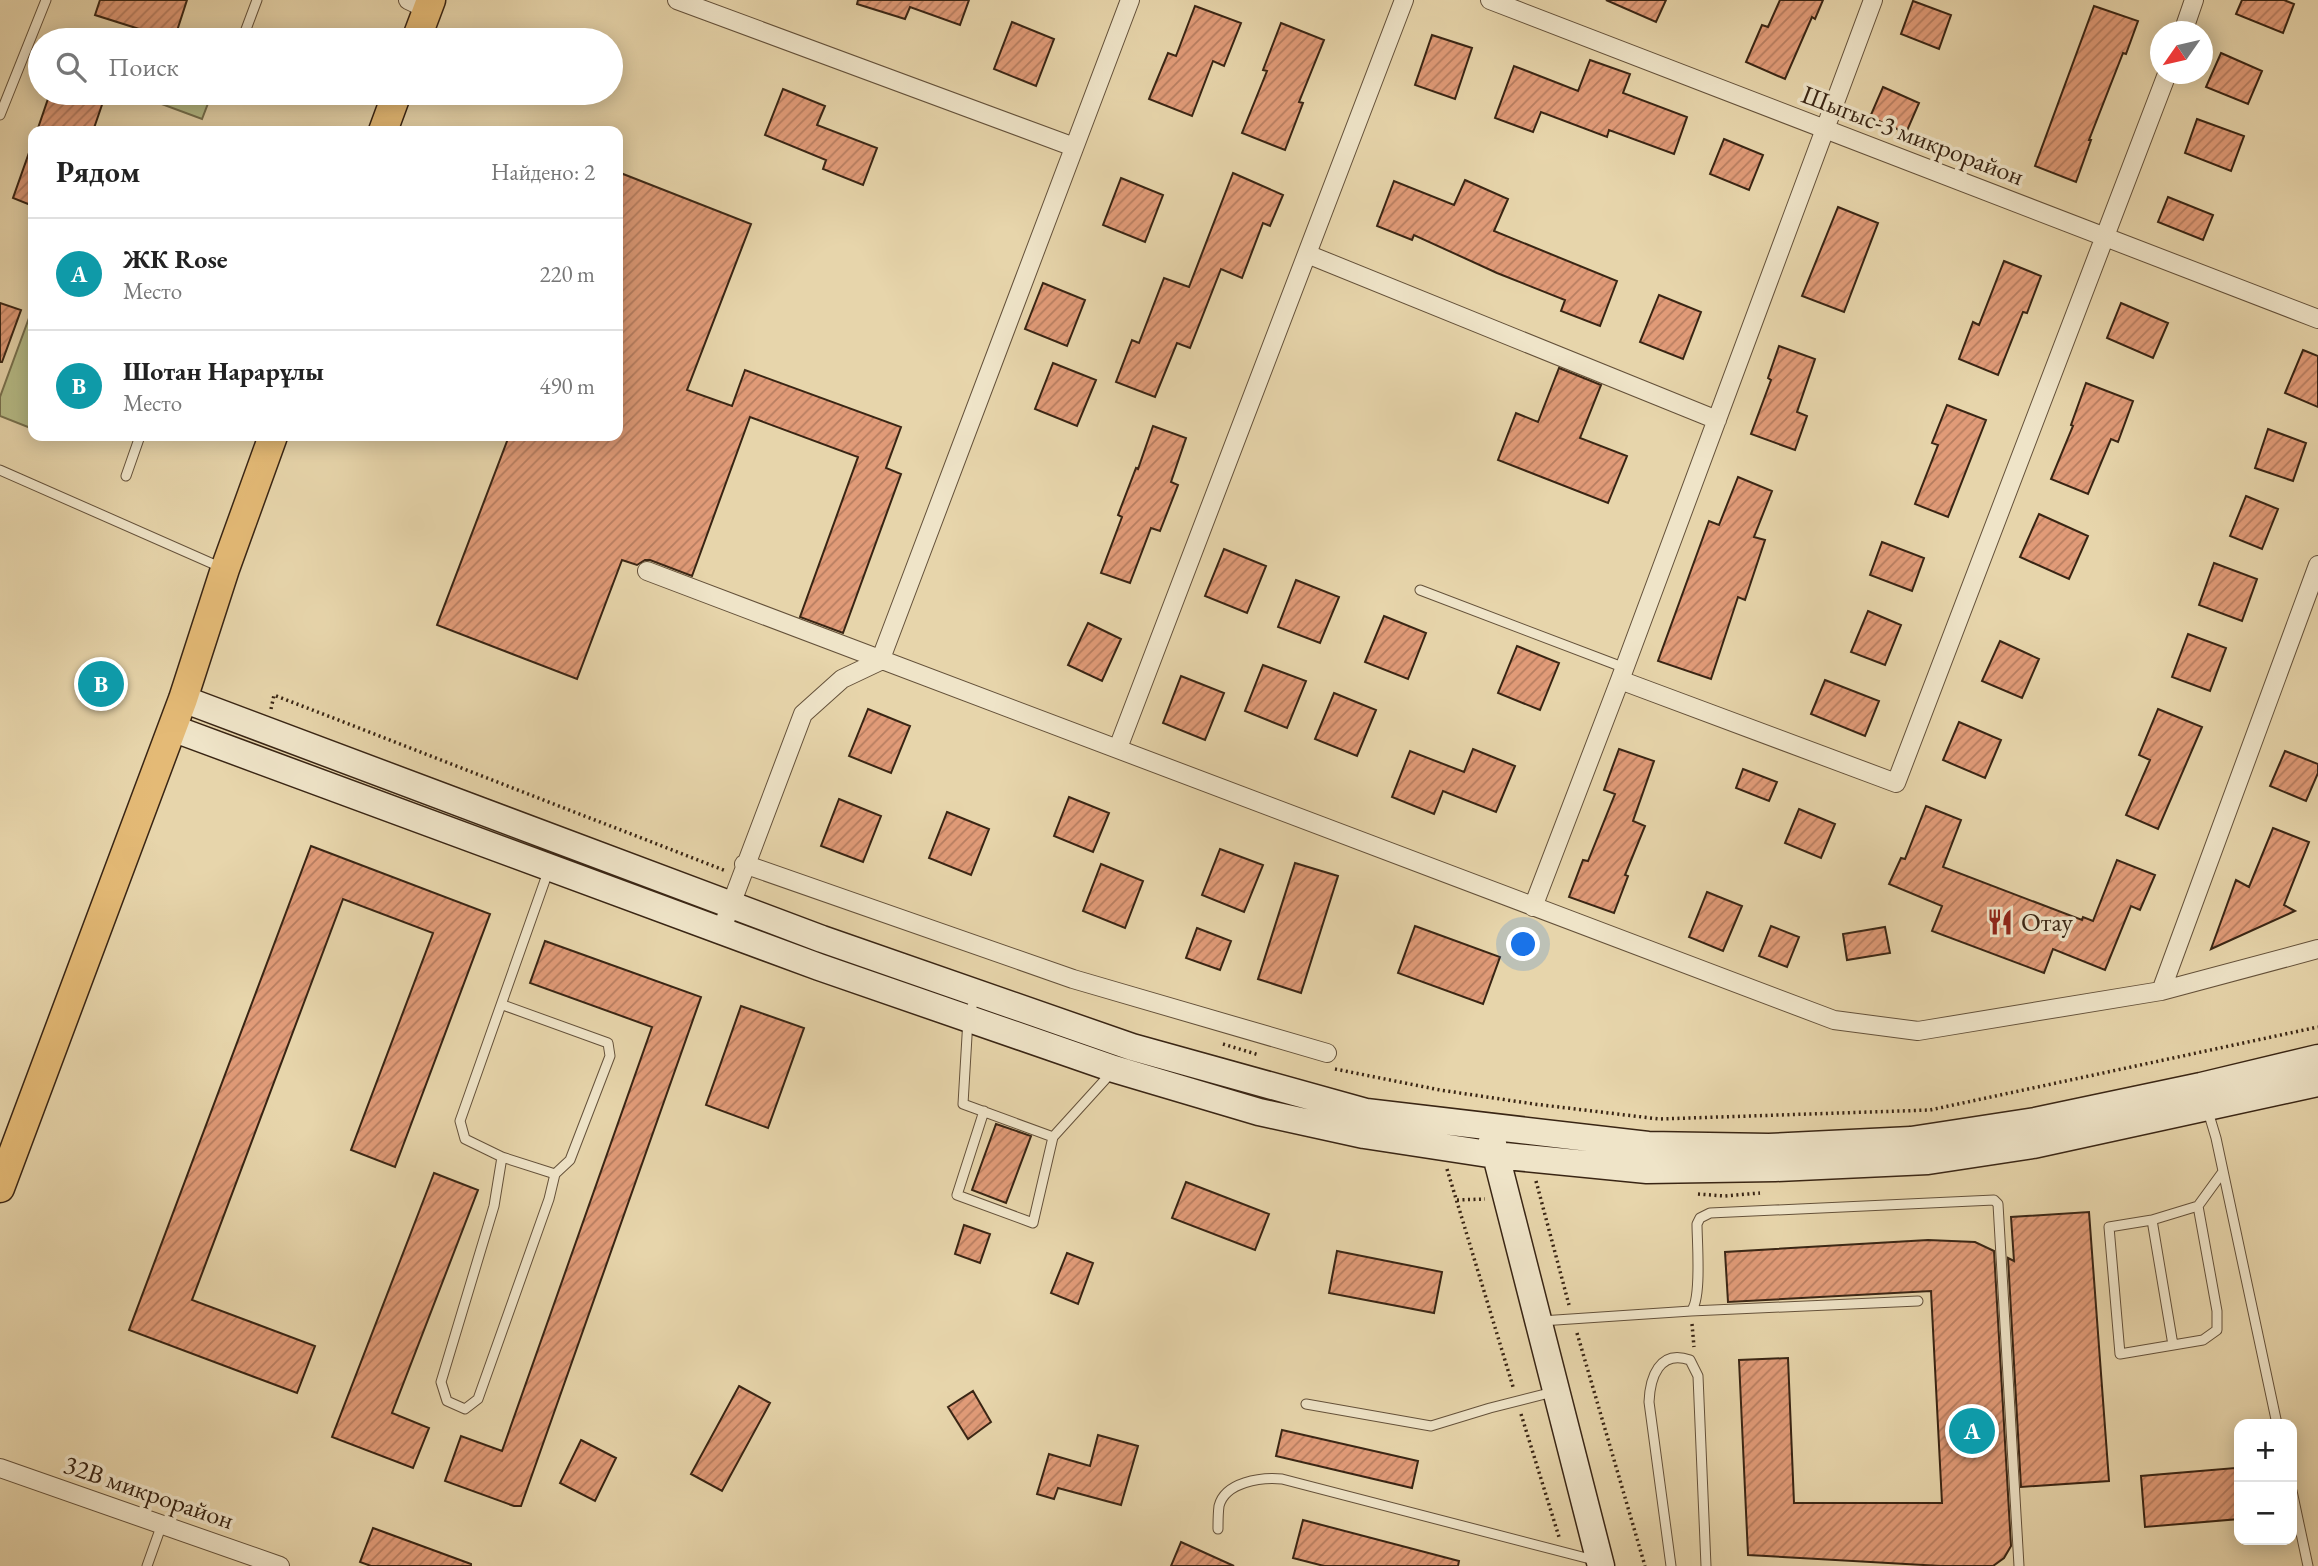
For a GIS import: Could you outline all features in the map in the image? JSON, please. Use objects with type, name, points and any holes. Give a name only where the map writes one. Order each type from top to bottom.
[{"type":"main road","points":[[418,28],[422,3]]},
{"type":"main road","points":[[385,126],[393,105]]},
{"type":"main road","points":[[0,1188],[183,699],[225,569],[271,441]]},
{"type":"main road","points":[[183,699],[976,993],[1129,1046],[1366,1112],[1648,1145],[1769,1147],[1911,1140],[2204,1096],[2318,1083]]},
{"type":"main road","points":[[172,728],[721,931],[1114,1069],[1259,1112],[1364,1135],[1495,1155],[1647,1170],[1928,1161],[2033,1145],[2204,1096],[2318,1058]]},
{"type":"main road","points":[[1490,1127],[1600,1564]]},
{"type":"street","points":[[677,0],[1074,146]]},
{"type":"street","points":[[721,931],[744,864],[803,714],[842,679],[880,660],[1130,0]]},
{"type":"street","points":[[1118,748],[1404,0]]},
{"type":"street","name":"Шыгыс-3 микрорайон","points":[[1490,0],[2318,319]]},
{"type":"street","points":[[1533,907],[1623,674],[1873,0]]},
{"type":"street","points":[[2187,21],[2194,0]]},
{"type":"street","points":[[1623,674],[1896,783],[2163,84]]},
{"type":"street","points":[[1307,254],[1717,420]]},
{"type":"street","points":[[2161,990],[2318,565]]},
{"type":"street","points":[[647,571],[1834,1020],[1918,1031],[2161,990],[2318,949]]},
{"type":"street","points":[[744,864],[1073,979],[1327,1053]]},
{"type":"street","name":"32В микрорайон","points":[[0,1468],[280,1566]]},
{"type":"lane","points":[[35,28],[46,0]]},
{"type":"lane","points":[[246,28],[257,0]]},
{"type":"lane","points":[[0,115],[28,45]]},
{"type":"lane","points":[[126,476],[138,441]]},
{"type":"lane","points":[[0,470],[225,569]]},
{"type":"lane","points":[[1420,590],[1623,674]]},
{"type":"lane","points":[[550,868],[460,1121],[465,1139],[502,1157],[555,1174]]},
{"type":"lane","points":[[976,993],[968,1019],[963,1104],[1053,1137]]},
{"type":"lane","points":[[502,1157],[494,1206],[442,1382],[447,1401],[465,1409],[478,1399],[545,1212],[555,1174],[570,1160],[610,1056],[608,1043],[503,1005]]},
{"type":"lane","points":[[984,1111],[957,1195],[1033,1223],[1053,1137],[1114,1069],[1129,1046]]},
{"type":"lane","points":[[2204,1096],[2216,1138],[2276,1419]]},
{"type":"lane","points":[[2198,1206],[2217,1311],[2217,1330],[2203,1340],[2120,1354],[2109,1227],[2152,1220],[2198,1206],[2222,1173]]},
{"type":"lane","points":[[1691,1311],[1695,1306],[1697,1294],[1697,1224],[1706,1215],[1997,1202],[2019,1566]]},
{"type":"lane","points":[[2152,1220],[2173,1345]]},
{"type":"lane","points":[[1539,1321],[1918,1301]]},
{"type":"lane","points":[[1671,1566],[1649,1402],[1650,1384],[1659,1366],[1682,1357],[1690,1360],[1698,1377],[1706,1566]]},
{"type":"lane","points":[[1306,1404],[1431,1426],[1557,1391]]},
{"type":"lane","points":[[1217,1529],[1223,1497],[1242,1485],[1261,1478],[1282,1479],[1600,1564]]},
{"type":"lane","points":[[2297,1514],[2308,1566]]},
{"type":"lane","points":[[147,1566],[162,1524]]},
{"type":"path","points":[[1930,1110],[2318,1027]]},
{"type":"path","points":[[1443,1147],[1448,1172],[1563,1552]]},
{"type":"path","points":[[1530,1159],[1573,1319],[1645,1566]]},
{"type":"path","points":[[1691,1311],[1695,1367]]},
{"type":"green space","points":[[164,105],[207,105],[202,119]]},
{"type":"green space","points":[[28,321],[28,427],[0,416],[0,397]]},
{"type":"building","points":[[100,0],[187,0],[178,28],[136,28],[95,15]]},
{"type":"building","points":[[858,0],[969,0],[960,25],[910,7],[905,19],[857,4]]},
{"type":"building","points":[[1606,0],[1666,0],[1656,22]]},
{"type":"building","points":[[1780,0],[1823,0],[1815,19],[1812,17],[1785,79],[1746,62],[1762,25],[1768,27]]},
{"type":"building","points":[[2242,0],[2284,0],[2294,4],[2283,33],[2236,14]]},
{"type":"building","points":[[1913,1],[1951,15],[1939,49],[1901,34]]},
{"type":"building","points":[[1195,6],[1241,23],[1224,66],[1213,61],[1192,116],[1149,99],[1168,53],[1176,56]]},
{"type":"building","points":[[2094,6],[2138,21],[2089,140],[2076,182],[2035,166]]},
{"type":"building","points":[[1012,22],[1054,39],[1036,86],[994,69]]},
{"type":"building","points":[[1281,23],[1324,40],[1299,102],[1303,103],[1285,150],[1242,133],[1267,71],[1263,70]]},
{"type":"building","points":[[1432,35],[1472,48],[1455,99],[1415,85]]},
{"type":"building","points":[[2221,53],[2262,71],[2248,104],[2206,87],[2207,84],[2213,84],[2213,71]]},
{"type":"building","points":[[1590,60],[1630,74],[1623,93],[1687,117],[1674,154],[1609,130],[1607,137],[1541,112],[1533,132],[1495,118],[1514,66],[1578,91]]},
{"type":"building","points":[[1883,87],[1919,103],[1906,133],[1870,117]]},
{"type":"building","points":[[783,89],[825,106],[817,125],[877,148],[863,185],[823,169],[826,160],[765,135]]},
{"type":"building","points":[[46,105],[102,105],[95,126],[39,126]]},
{"type":"building","points":[[2197,119],[2244,136],[2231,171],[2185,153]]},
{"type":"building","points":[[1724,139],[1763,155],[1749,190],[1710,174]]},
{"type":"building","points":[[28,156],[28,204],[13,198]]},
{"type":"building","points":[[1233,173],[1283,195],[1270,226],[1263,223],[1242,278],[1221,269],[1190,348],[1177,343],[1155,397],[1116,382],[1132,340],[1139,343],[1164,278],[1189,287]]},
{"type":"building","points":[[623,174],[751,224],[687,390],[732,406],[745,370],[901,427],[886,468],[901,474],[843,633],[800,617],[858,457],[750,417],[692,576],[650,560],[637,565],[622,560],[577,679],[437,625],[507,441],[623,441]]},
{"type":"building","points":[[1121,178],[1163,195],[1145,242],[1103,225]]},
{"type":"building","points":[[1465,180],[1508,199],[1494,231],[1617,281],[1600,326],[1561,311],[1565,300],[1414,235],[1412,240],[1377,226],[1394,181],[1454,205]]},
{"type":"building","points":[[2168,197],[2213,215],[2203,240],[2158,222]]},
{"type":"building","points":[[1838,207],[1878,223],[1844,312],[1802,296]]},
{"type":"building","points":[[2004,261],[2041,276],[2027,313],[2023,312],[1998,375],[1959,359],[1973,322],[1979,325]]},
{"type":"building","points":[[1043,283],[1085,300],[1067,346],[1025,329]]},
{"type":"building","points":[[1659,295],[1701,312],[1683,359],[1640,342]]},
{"type":"building","points":[[0,303],[21,310],[2,362],[0,362]]},
{"type":"building","points":[[2121,303],[2168,323],[2153,358],[2107,338]]},
{"type":"building","points":[[1779,346],[1815,359],[1797,412],[1807,416],[1795,450],[1751,434],[1771,380],[1768,378]]},
{"type":"building","points":[[2303,350],[2318,356],[2318,407],[2285,393]]},
{"type":"building","points":[[1053,363],[1096,380],[1077,426],[1035,409]]},
{"type":"building","points":[[1559,368],[1601,385],[1580,438],[1627,456],[1608,503],[1498,460],[1516,413],[1538,422]]},
{"type":"building","points":[[2086,383],[2133,401],[2118,442],[2111,439],[2088,494],[2051,479],[2073,426],[2071,425]]},
{"type":"building","points":[[1947,405],[1986,420],[1948,517],[1915,504],[1938,445],[1932,443]]},
{"type":"building","points":[[1153,426],[1186,438],[1171,482],[1178,485],[1160,531],[1151,528],[1130,583],[1101,573],[1122,517],[1118,515]]},
{"type":"building","points":[[2268,429],[2306,443],[2293,481],[2255,468]]},
{"type":"building","points":[[1738,477],[1772,491],[1754,537],[1765,540],[1745,600],[1738,597],[1711,679],[1658,661],[1709,521],[1719,525]]},
{"type":"building","points":[[2246,496],[2278,509],[2262,549],[2230,536]]},
{"type":"building","points":[[2039,514],[2088,536],[2069,579],[2020,557]]},
{"type":"building","points":[[1882,542],[1924,558],[1912,591],[1870,575]]},
{"type":"building","points":[[1224,549],[1266,566],[1247,613],[1205,596]]},
{"type":"building","points":[[2214,563],[2257,579],[2242,621],[2199,605]]},
{"type":"building","points":[[1296,580],[1339,597],[1320,643],[1278,627]]},
{"type":"building","points":[[1868,611],[1901,625],[1885,665],[1851,652]]},
{"type":"building","points":[[1384,616],[1426,633],[1408,679],[1365,662]]},
{"type":"building","points":[[1088,623],[1121,639],[1102,681],[1068,665]]},
{"type":"building","points":[[2188,634],[2226,648],[2210,691],[2172,677]]},
{"type":"building","points":[[2000,641],[2039,659],[2022,698],[1982,681]]},
{"type":"building","points":[[1517,646],[1559,663],[1540,710],[1498,693]]},
{"type":"building","points":[[1263,665],[1306,681],[1287,728],[1245,711]]},
{"type":"building","points":[[1181,676],[1224,693],[1205,740],[1163,723]]},
{"type":"building","points":[[1825,680],[1879,701],[1865,736],[1811,714]]},
{"type":"building","points":[[1334,693],[1376,710],[1357,756],[1315,739]]},
{"type":"building","points":[[868,709],[910,726],[891,773],[849,756]]},
{"type":"building","points":[[2158,709],[2202,727],[2158,829],[2126,815],[2150,760],[2139,755]]},
{"type":"building","points":[[1959,722],[2001,740],[1985,778],[1943,760]]},
{"type":"building","points":[[1473,749],[1515,766],[1496,812],[1443,791],[1434,814],[1392,797],[1410,751],[1464,772]]},
{"type":"building","points":[[1619,749],[1654,761],[1633,821],[1645,826],[1625,875],[1628,876],[1614,913],[1569,897],[1583,860],[1588,861],[1615,794],[1604,790]]},
{"type":"building","points":[[2285,751],[2318,764],[2318,773],[2306,801],[2270,786]]},
{"type":"building","points":[[1743,769],[1777,782],[1769,801],[1736,788]]},
{"type":"building","points":[[1069,797],[1109,813],[1093,852],[1054,836]]},
{"type":"building","points":[[839,799],[881,816],[863,862],[821,846]]},
{"type":"building","points":[[1926,806],[1961,820],[1943,867],[2082,920],[2083,917],[2093,921],[2117,860],[2155,875],[2140,910],[2131,906],[2105,970],[2053,949],[2044,973],[1932,931],[1942,906],[1889,884],[1901,858],[1905,859]]},
{"type":"building","points":[[1799,809],[1835,824],[1821,858],[1785,843]]},
{"type":"building","points":[[947,812],[989,829],[971,875],[929,858]]},
{"type":"building","points":[[2273,828],[2309,842],[2284,905],[2295,911],[2211,949],[2236,880],[2249,887]]},
{"type":"building","points":[[311,846],[490,914],[395,1167],[351,1150],[433,933],[343,899],[192,1300],[315,1346],[297,1393],[129,1330]]},
{"type":"building","points":[[1220,849],[1263,865],[1244,912],[1202,895]]},
{"type":"building","points":[[1295,863],[1338,876],[1301,993],[1258,979]]},
{"type":"building","points":[[1101,864],[1143,881],[1125,928],[1083,911]]},
{"type":"building","points":[[1707,892],[1742,906],[1723,951],[1689,937]]},
{"type":"building","points":[[1415,926],[1500,957],[1483,1004],[1398,973]]},
{"type":"building","points":[[1771,926],[1799,937],[1787,967],[1759,956]]},
{"type":"building","points":[[1885,927],[1890,953],[1847,960],[1843,934]]},
{"type":"building","points":[[1197,928],[1231,941],[1220,970],[1186,958]]},
{"type":"building","points":[[545,941],[701,997],[521,1506],[514,1506],[445,1481],[461,1436],[502,1451],[652,1027],[530,983]]},
{"type":"building","points":[[741,1006],[804,1028],[768,1128],[706,1105]]},
{"type":"building","points":[[996,1124],[1031,1136],[1006,1203],[972,1190]]},
{"type":"building","points":[[434,1173],[478,1190],[392,1413],[429,1428],[413,1468],[332,1437]]},
{"type":"building","points":[[1186,1182],[1269,1214],[1255,1250],[1172,1218]]},
{"type":"building","points":[[2089,1212],[2109,1481],[2021,1487],[2008,1258],[2014,1261],[2011,1217]]},
{"type":"building","points":[[964,1225],[990,1234],[980,1263],[955,1254]]},
{"type":"building","points":[[1928,1240],[1975,1242],[1994,1251],[2011,1546],[2004,1558],[1993,1566],[1941,1566],[1748,1555],[1739,1360],[1788,1358],[1794,1503],[1942,1503],[1931,1291],[1728,1302],[1725,1252]]},
{"type":"building","points":[[1337,1251],[1442,1272],[1434,1313],[1329,1293]]},
{"type":"building","points":[[1067,1253],[1093,1263],[1078,1304],[1051,1293]]},
{"type":"building","points":[[739,1386],[770,1403],[722,1491],[691,1474]]},
{"type":"building","points":[[973,1391],[991,1422],[968,1439],[948,1407]]},
{"type":"building","points":[[1282,1430],[1418,1461],[1412,1488],[1276,1456]]},
{"type":"building","points":[[1098,1435],[1138,1446],[1121,1505],[1058,1488],[1054,1499],[1037,1494],[1049,1454],[1090,1466]]},
{"type":"building","points":[[581,1440],[616,1458],[595,1501],[560,1483]]},
{"type":"building","points":[[2234,1468],[2234,1519],[2145,1527],[2141,1476]]},
{"type":"building","points":[[1303,1520],[1459,1561],[1458,1566],[1324,1566],[1293,1558]]},
{"type":"building","points":[[373,1528],[471,1566],[371,1566],[360,1562]]},
{"type":"building","points":[[1181,1542],[1234,1566],[1171,1566]]},
{"type":"place","name":"Шотан Нарарұлы","points":[[101,684]]},
{"type":"place","name":"Отау","points":[[2000,922]]},
{"type":"place","name":"ЖК Rose","points":[[1972,1431]]}]
